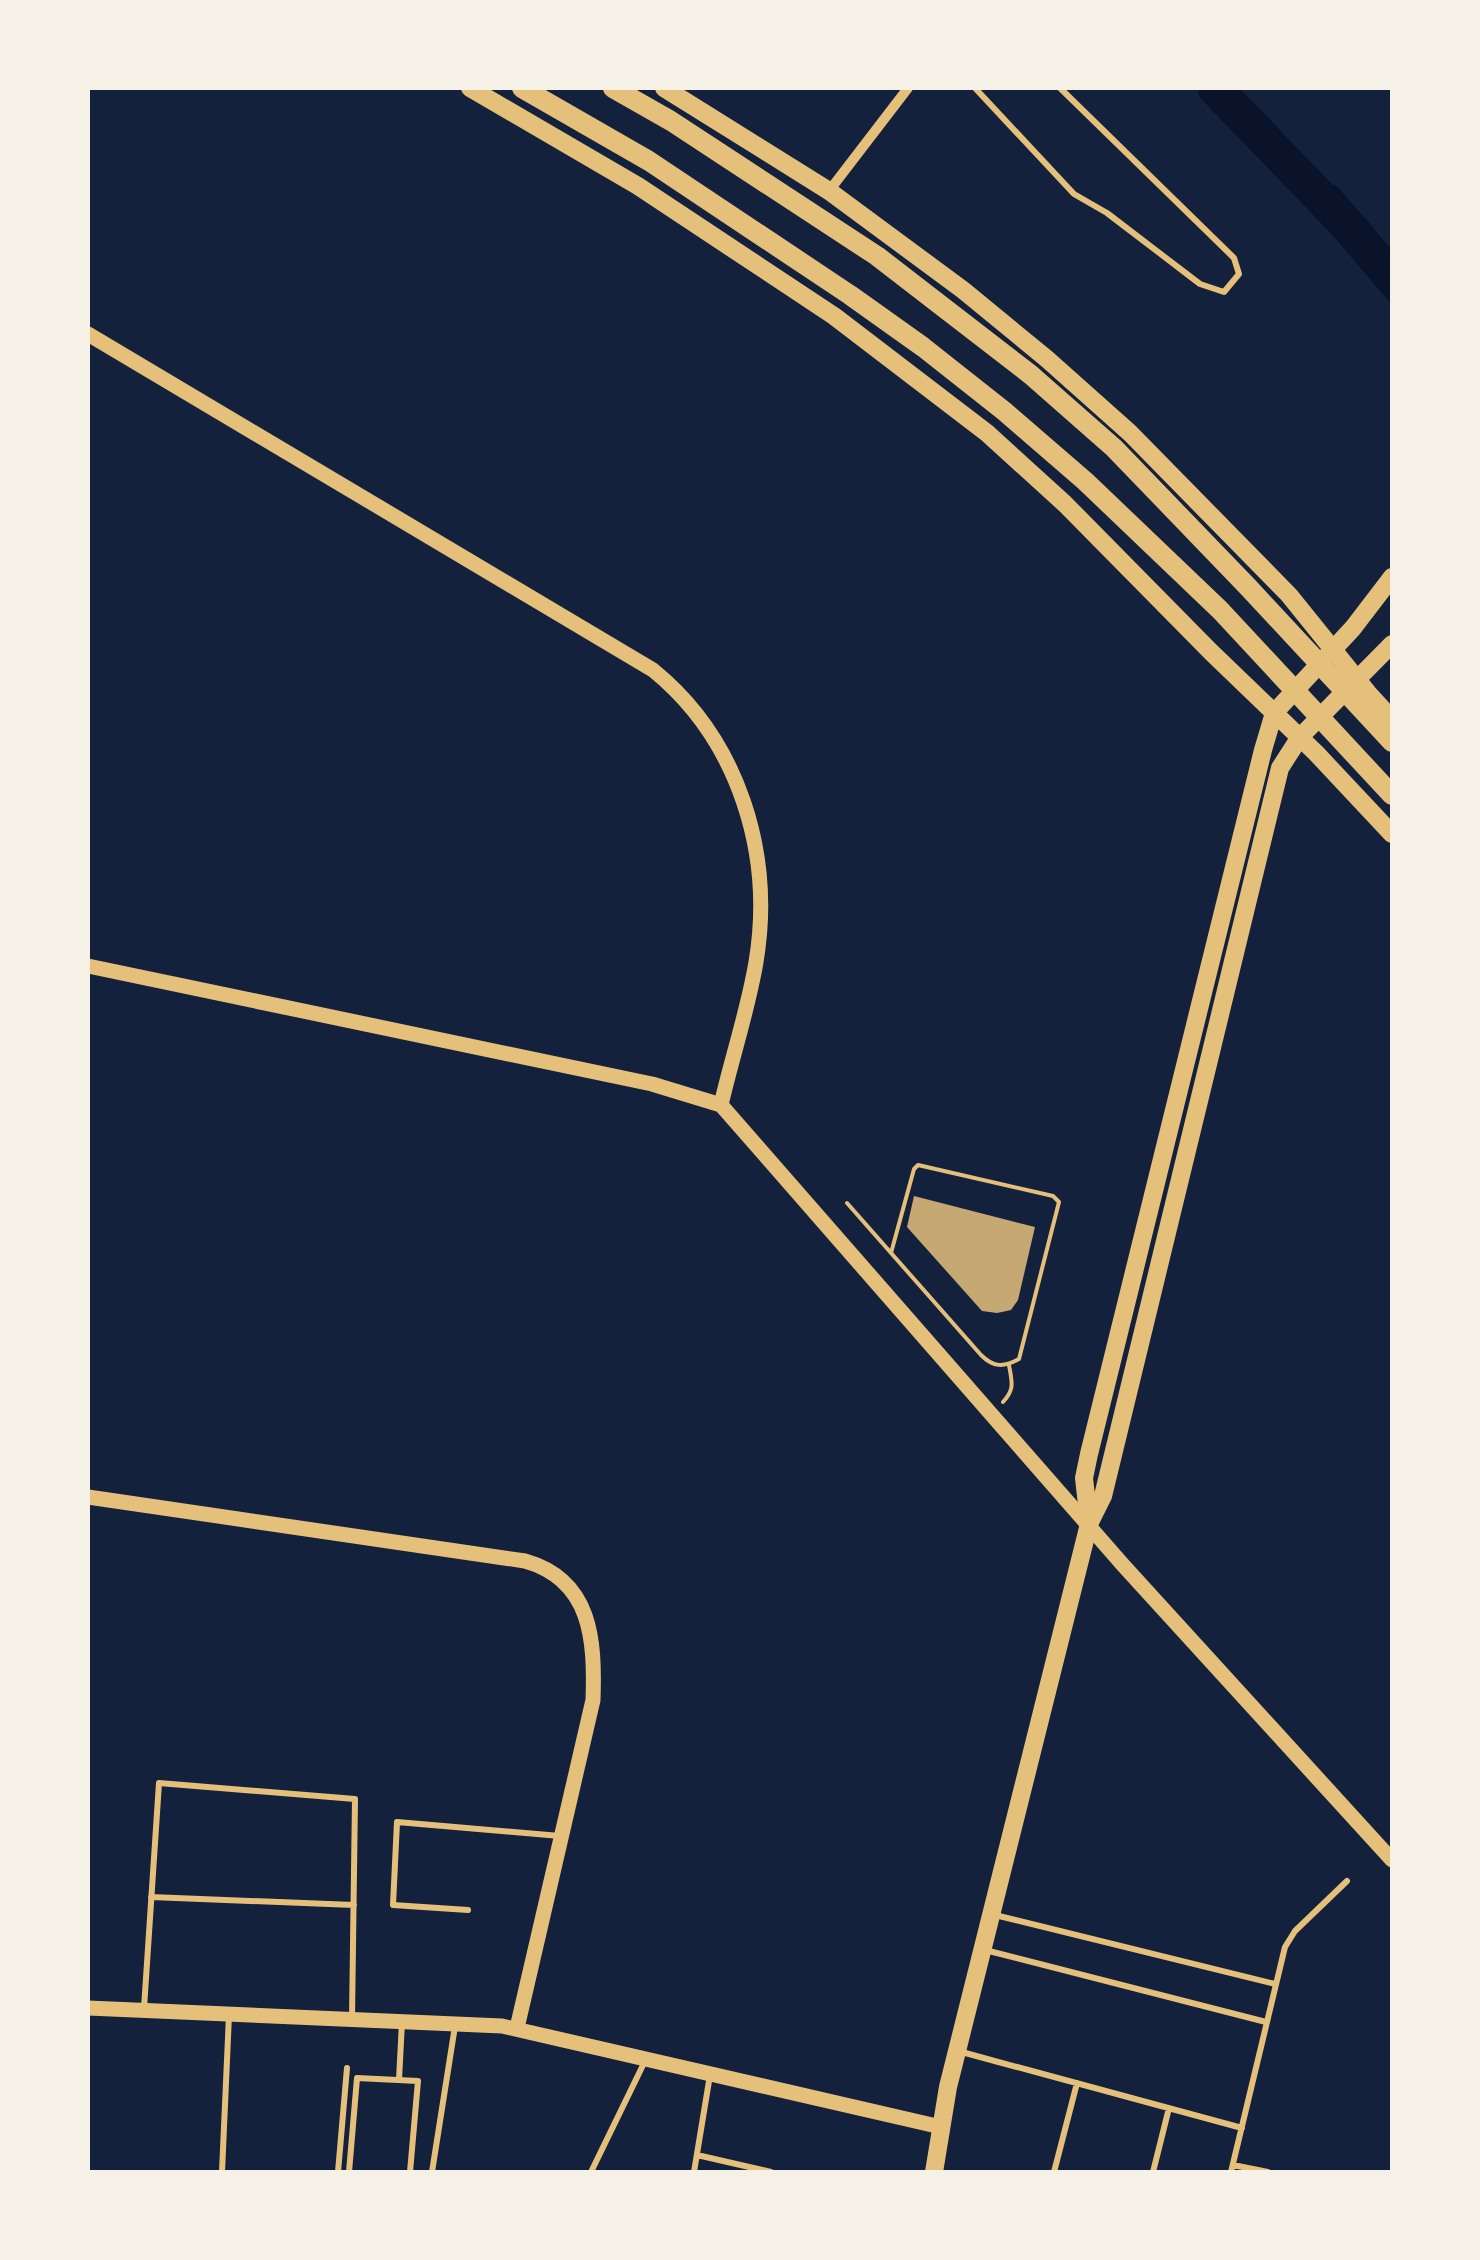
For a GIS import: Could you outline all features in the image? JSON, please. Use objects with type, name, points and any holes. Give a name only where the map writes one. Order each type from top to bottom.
[{"type":"highway","points":[[522,88],[649,161],[788,254],[924,347],[1004,411],[1085,481],[1220,610],[1392,795]]},
{"type":"highway","points":[[613,88],[671,121],[877,256],[1031,375],[1114,448],[1392,742]]},
{"type":"main road","points":[[470,88],[638,186],[834,316],[987,433],[1065,504],[1392,834]]},
{"type":"main road","points":[[664,88],[830,191],[963,290],[1047,359],[1130,432],[1289,595],[1392,719]]},
{"type":"main road","points":[[1089,1524],[1084,1478],[1089,1454],[1262,750],[1274,713],[1353,628],[1392,577]]},
{"type":"main road","points":[[934,2172],[948,2087],[1089,1524],[1103,1496],[1280,768],[1300,738],[1392,644]]},
{"type":"street","points":[[830,191],[908,88]]},
{"type":"street","points":[[88,334],[653,670],[688,702],[735,778],[750,819],[759,861],[756,963],[721,1105]]},
{"type":"street","points":[[88,966],[652,1084],[721,1105],[1123,1565],[1392,1860]]},
{"type":"street","points":[[88,1497],[524,1562],[559,1575],[572,1590],[589,1630],[593,1700],[517,2028]]},
{"type":"street","points":[[88,2008],[517,2028],[942,2127]]},
{"type":"lane","points":[[974,88],[1074,194],[1200,284],[1224,292],[1239,274],[1234,258],[1060,88]]},
{"type":"lane","points":[[144,2010],[159,1783],[356,1798],[352,2020]]},
{"type":"lane","points":[[468,1910],[393,1905],[397,1822],[562,1836]]},
{"type":"lane","points":[[1268,2172],[1232,2168],[1275,1984],[1289,1939],[1347,1881]]},
{"type":"lane","points":[[152,1898],[354,1904]]},
{"type":"lane","points":[[992,1915],[1275,1984]]},
{"type":"lane","points":[[984,1950],[1266,2022]]},
{"type":"lane","points":[[222,2172],[229,2015]]},
{"type":"lane","points":[[399,2080],[402,2022]]},
{"type":"lane","points":[[432,2172],[456,2024]]},
{"type":"lane","points":[[958,2050],[1242,2128]]},
{"type":"lane","points":[[591,2172],[646,2058]]},
{"type":"lane","points":[[338,2172],[347,2068]]},
{"type":"lane","points":[[694,2172],[710,2073]]},
{"type":"lane","points":[[349,2172],[358,2078],[418,2081],[410,2172]]},
{"type":"lane","points":[[1054,2172],[1076,2084]]},
{"type":"lane","points":[[1153,2172],[1169,2108]]},
{"type":"lane","points":[[697,2155],[771,2172]]},
{"type":"path","points":[[847,1203],[891,1254],[991,1365],[1009,1365],[1019,1359],[1058,1202],[1053,1196],[918,1165],[891,1254]]},
{"type":"path","points":[[992,1413],[1011,1393],[1009,1365]]},
{"type":"water","points":[[1335,184],[1392,250],[1392,305],[1311,210]]},
{"type":"building","points":[[914,1196],[1035,1227],[1018,1300],[1011,1310],[982,1311],[907,1227]]},
{"type":"waterway","points":[[1215,88],[1353,231],[1392,278]]}]
